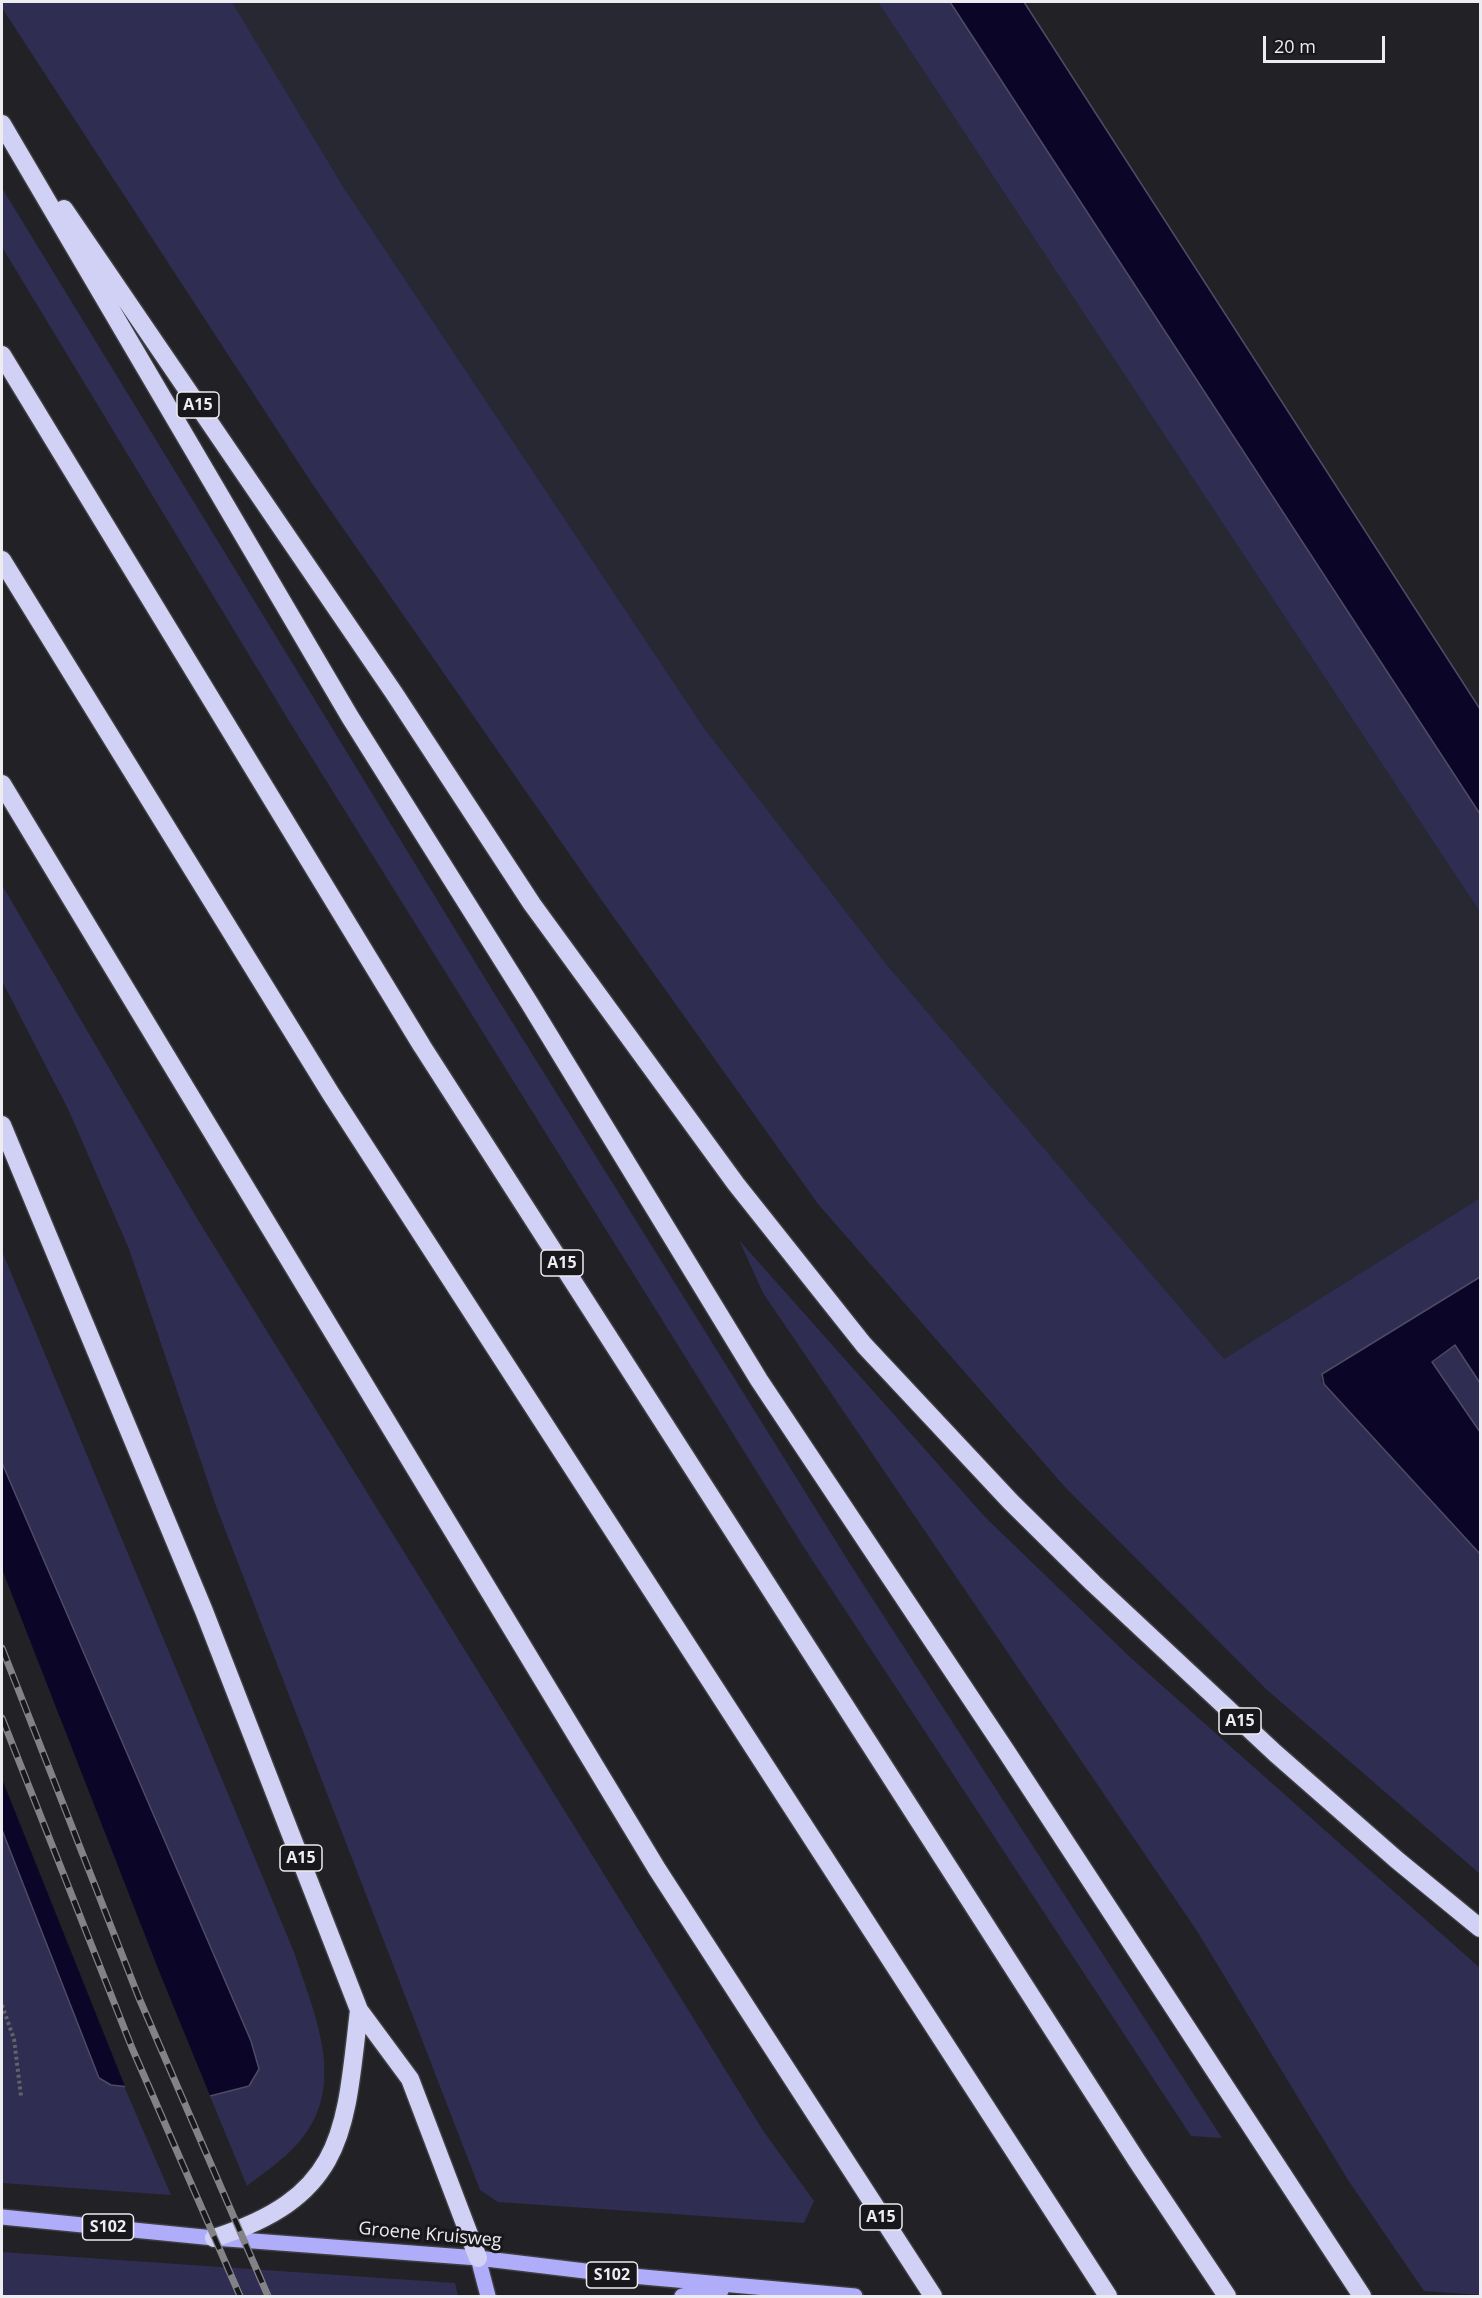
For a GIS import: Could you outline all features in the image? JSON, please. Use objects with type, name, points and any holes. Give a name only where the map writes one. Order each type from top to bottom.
[{"type":"highway","name":"A15","points":[[2,117],[394,693],[539,914],[736,1185],[864,1345],[1011,1502],[1093,1583],[1275,1753],[1396,1860],[1480,1928]]},
{"type":"highway","name":"A15","points":[[2,124],[350,717],[530,1004],[759,1380],[1006,1751],[1362,2296]]},
{"type":"highway","name":"A15","points":[[2,355],[422,1046],[1137,2161],[1227,2296]]},
{"type":"highway","points":[[2,560],[331,1094],[1011,2151],[1108,2296]]},
{"type":"highway","name":"A15","points":[[2,784],[657,1869],[933,2296]]},
{"type":"highway","name":"A15","points":[[2,1125],[204,1611],[359,2010],[411,2079],[478,2258]]},
{"type":"highway","name":"A15","points":[[214,2238],[250,2226],[273,2214],[314,2180],[330,2158],[348,2103],[359,2010]]},
{"type":"main road","name":"Groene Kruisweg","points":[[2,2217],[214,2238],[478,2258],[747,2288],[855,2296]]},
{"type":"main road","points":[[478,2258],[488,2296]]},
{"type":"main road","name":"S102","points":[[682,2296],[747,2288]]},
{"type":"path","points":[[2,2005],[14,2039],[21,2096]]},
{"type":"shaded area","points":[[2,2],[232,2],[344,188],[704,728],[887,965],[1224,1359],[1480,1198],[1480,1277],[1322,1373],[1321,1381],[1480,1553],[1480,1874],[1267,1690],[1064,1486],[818,1204],[600,898],[315,488],[2,8]]},
{"type":"shaded area","points":[[232,2],[878,2],[1480,912],[1480,1198],[1224,1359],[887,965],[704,728],[344,188]]},
{"type":"shaded area","points":[[878,2],[952,2],[1480,813],[1480,912]]},
{"type":"shaded area","points":[[950,2],[1024,2],[1480,709],[1480,814]]},
{"type":"shaded area","points":[[2,188],[491,988],[852,1567],[1222,2138],[1191,2136],[803,1546],[289,721],[2,247]]},
{"type":"shaded area","points":[[2,885],[198,1220],[764,2132],[814,2201],[804,2223],[498,2202],[480,2190],[216,1506],[129,1249],[69,1111],[2,981]]},
{"type":"shaded area","points":[[739,1240],[985,1517],[1131,1658],[1480,1968],[1480,2295],[1424,2291],[1348,2180],[1197,1931],[763,1293]]},
{"type":"shaded area","points":[[2,1251],[294,1952],[317,2022],[324,2069],[323,2093],[316,2115],[303,2137],[291,2151],[247,2186],[210,2096],[249,2086],[259,2069],[251,2042],[2,1463]]},
{"type":"shaded area","points":[[1480,1277],[1480,1383],[1455,1345],[1432,1362],[1480,1432],[1480,1554],[1324,1384],[1322,1374]]},
{"type":"shaded area","points":[[1455,1345],[1480,1382],[1480,1434],[1431,1364]]},
{"type":"shaded area","points":[[2,1463],[251,2041],[259,2069],[249,2086],[210,2096],[111,2085],[99,2078],[2,1830]]},
{"type":"shaded area","points":[[2,1830],[99,2078],[111,2085],[124,2086],[171,2195],[2,2183]]},
{"type":"shaded area","points":[[2,2252],[455,2283],[458,2296],[2,2296]]},
{"type":"pier","points":[[2,1569],[211,2098],[126,2089],[2,1779]]},
{"type":"railway","points":[[2,1648],[139,1998],[268,2296]]},
{"type":"railway","points":[[2,1718],[132,2048],[240,2296]]}]
